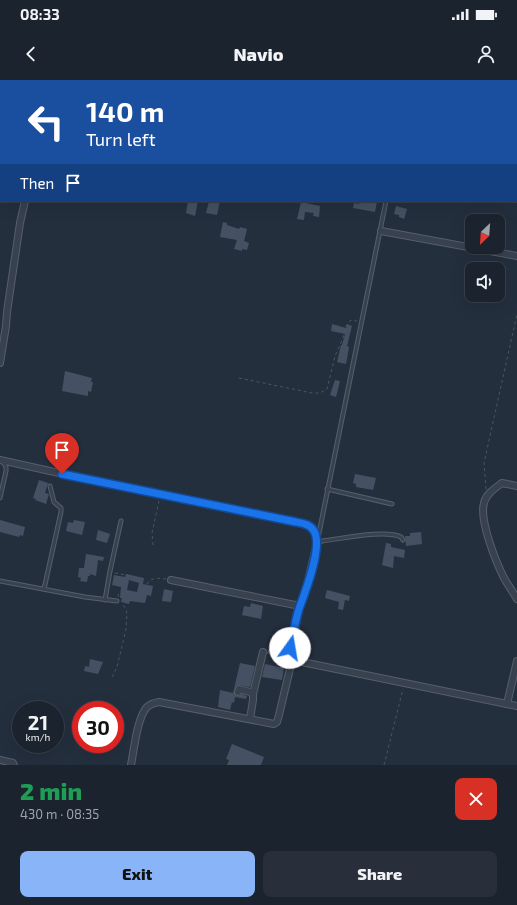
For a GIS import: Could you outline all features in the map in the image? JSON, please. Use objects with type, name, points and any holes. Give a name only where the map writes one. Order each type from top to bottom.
[{"type":"street","points":[[0,363],[20,223],[25,202]]},
{"type":"street","points":[[381,231],[517,256]]},
{"type":"street","points":[[1,460],[160,495],[303,523],[312,527],[315,532],[317,544],[290,648],[293,656],[277,722],[274,724],[159,702],[152,704],[148,706],[141,717],[131,765]]},
{"type":"street","points":[[517,486],[502,483],[487,496],[483,504],[482,516],[504,577],[517,599]]},
{"type":"street","points":[[171,580],[300,606]]},
{"type":"street","points":[[250,719],[253,694],[263,652]]},
{"type":"street","points":[[293,656],[302,662],[517,706]]},
{"type":"street","points":[[507,704],[517,661]]},
{"type":"street","points":[[238,692],[240,689],[253,694]]},
{"type":"street","points":[[0,760],[13,762],[14,765]]},
{"type":"lane","points":[[317,544],[386,202]]},
{"type":"lane","points":[[0,498],[6,471],[6,467],[1,460]]},
{"type":"lane","points":[[44,589],[61,512],[61,508],[54,502],[50,486]]},
{"type":"lane","points":[[327,489],[392,504]]},
{"type":"lane","points":[[105,600],[121,521]]},
{"type":"lane","points":[[317,544],[385,533],[398,535],[403,540]]},
{"type":"lane","points":[[0,580],[117,602]]},
{"type":"path","points":[[487,496],[484,463],[517,314]]},
{"type":"path","points":[[239,378],[312,393],[324,392],[330,383],[335,356],[348,322],[351,320],[362,322]]},
{"type":"path","points":[[153,546],[152,533],[160,495]]},
{"type":"path","points":[[110,572],[132,576]]},
{"type":"path","points":[[148,584],[149,581],[155,578],[171,580]]},
{"type":"path","points":[[112,676],[117,667],[126,629],[127,613],[123,605],[117,602]]},
{"type":"path","points":[[384,765],[404,682]]},
{"type":"building","points":[[188,202],[198,202],[195,216],[186,213]]},
{"type":"building","points":[[209,202],[220,202],[217,215],[206,213]]},
{"type":"building","points":[[301,202],[320,206],[319,217],[313,216],[314,213],[305,212],[304,220],[297,219]]},
{"type":"building","points":[[359,202],[377,202],[375,212],[353,208],[354,203],[359,204]]},
{"type":"building","points":[[396,206],[407,209],[404,219],[399,217],[399,215],[394,214]]},
{"type":"building","points":[[223,222],[239,229],[240,227],[247,229],[244,241],[249,243],[247,250],[242,249],[242,251],[234,249],[237,240],[220,237]]},
{"type":"building","points":[[332,324],[346,328],[347,324],[352,326],[347,346],[349,347],[346,364],[337,362],[345,334],[331,331]]},
{"type":"building","points":[[65,371],[92,378],[91,382],[93,382],[91,392],[88,391],[88,396],[62,391]]},
{"type":"building","points":[[335,380],[340,381],[336,397],[330,395]]},
{"type":"building","points":[[355,474],[376,478],[373,490],[356,487],[356,484],[353,483]]},
{"type":"building","points":[[39,480],[48,483],[45,493],[49,494],[46,504],[33,498]]},
{"type":"building","points":[[0,520],[25,527],[23,536],[20,535],[19,537],[0,532]]},
{"type":"building","points":[[74,520],[85,522],[82,535],[66,531],[68,522],[73,523]]},
{"type":"building","points":[[98,530],[110,534],[107,543],[96,540]]},
{"type":"building","points":[[421,532],[422,544],[406,546],[405,536],[410,536],[410,533]]},
{"type":"building","points":[[386,543],[391,544],[391,547],[405,550],[404,558],[394,556],[393,568],[382,565]]},
{"type":"building","points":[[86,554],[104,557],[103,561],[98,560],[96,576],[90,574],[87,582],[80,581],[81,578],[78,577],[79,568],[84,568]]},
{"type":"building","points":[[126,574],[144,578],[143,584],[153,586],[151,596],[147,595],[145,603],[130,601],[129,604],[121,602],[121,587],[112,585],[114,575],[125,577]],"holes":[[[129,580],[139,583],[137,592],[127,590]]]},
{"type":"building","points":[[164,589],[173,591],[171,602],[162,601]]},
{"type":"building","points":[[327,590],[350,596],[349,601],[345,600],[343,610],[338,609],[339,602],[325,598]]},
{"type":"building","points":[[251,603],[263,606],[261,619],[242,615],[244,606],[250,607]]},
{"type":"building","points":[[268,649],[287,652],[287,657],[267,654]]},
{"type":"building","points":[[90,659],[103,662],[98,674],[84,671],[85,666],[89,667]]},
{"type":"building","points":[[240,663],[255,666],[250,687],[238,685],[234,691],[235,695],[239,696],[242,694],[247,696],[246,699],[235,697],[234,703],[232,702],[230,710],[218,707],[220,690],[233,693]]},
{"type":"building","points":[[265,664],[284,668],[282,680],[262,677]]},
{"type":"building","points":[[232,744],[264,757],[261,765],[227,765],[229,760],[226,759]]},
{"type":"route","points":[[62,474],[296,522],[312,527],[315,532],[317,544],[315,556],[300,606],[290,648]]}]
